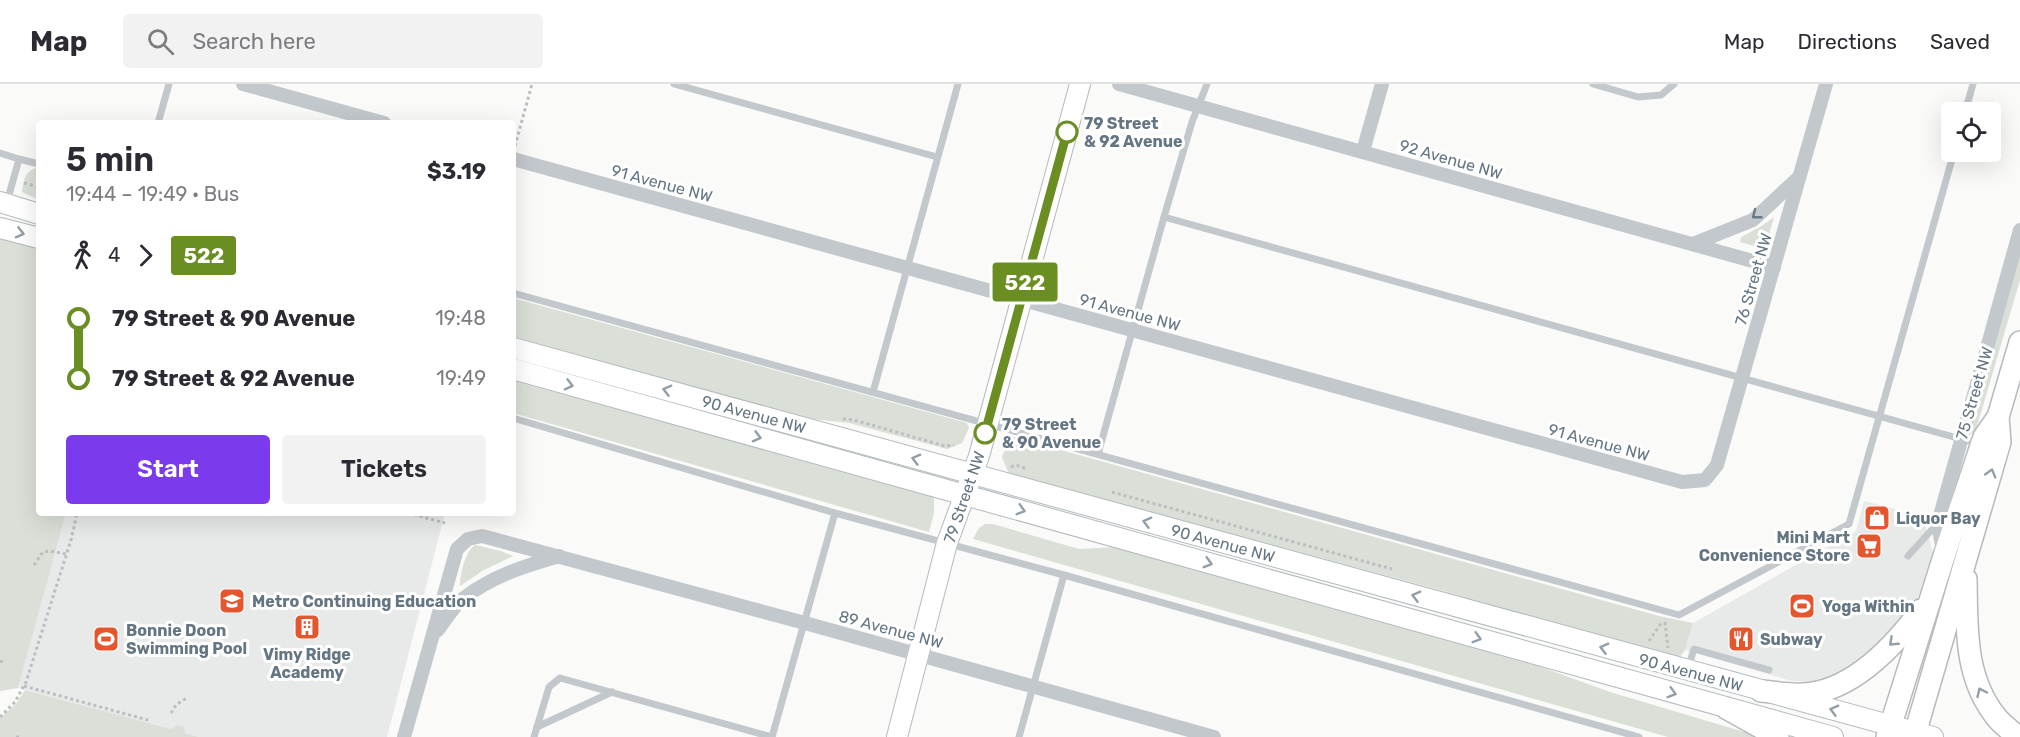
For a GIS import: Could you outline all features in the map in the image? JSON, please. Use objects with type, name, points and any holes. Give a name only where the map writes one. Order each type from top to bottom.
[{"type":"main road","name":"79 Street NW","points":[[897,737],[947,543],[988,424],[1080,84]]},
{"type":"main road","points":[[3,203],[36,213]]},
{"type":"main road","points":[[0,228],[36,237]]},
{"type":"main road","name":"75 Street NW","points":[[1889,731],[1944,556],[1971,442],[1984,437],[1998,417],[2020,342]]},
{"type":"main road","name":"90 Avenue NW","points":[[516,349],[1761,691],[1889,731],[1921,735]]},
{"type":"main road","name":"90 Avenue NW","points":[[516,370],[1833,737]]},
{"type":"main road","name":"75 Street NW","points":[[1921,735],[1966,559],[2000,442],[1998,417]]},
{"type":"main road","points":[[1966,559],[1968,648],[1972,670],[1985,700],[1997,718],[2018,737]]},
{"type":"main road","points":[[1761,691],[1804,694],[1824,689],[1857,675],[1902,634],[1930,598]]},
{"type":"main road","points":[[1726,708],[1778,737]]},
{"type":"street","points":[[243,84],[373,120]]},
{"type":"street","name":"92 Avenue NW","points":[[1119,84],[1774,267]]},
{"type":"street","points":[[1363,151],[1382,84]]},
{"type":"street","name":"76 Street NW","points":[[1705,480],[1717,465],[1826,84]]},
{"type":"street","name":"91 Avenue NW","points":[[516,160],[1682,482],[1705,480]]},
{"type":"street","points":[[1693,244],[1753,220],[1800,176]]},
{"type":"street","name":"75 Street NW","points":[[1944,556],[1938,523],[1971,442],[2020,230]]},
{"type":"street","name":"89 Avenue NW","points":[[432,637],[457,549],[468,539],[482,536],[920,654],[1214,737]]},
{"type":"street","points":[[404,737],[432,637],[462,599],[493,579],[518,568],[559,556]]},
{"type":"lane","points":[[159,120],[169,84]]},
{"type":"lane","points":[[674,84],[937,157]]},
{"type":"lane","points":[[873,392],[958,84]]},
{"type":"lane","points":[[1098,454],[1164,217],[1199,105],[1208,84]]},
{"type":"lane","points":[[1593,84],[1638,97],[1661,95],[1674,84]]},
{"type":"lane","points":[[1968,102],[1973,84]]},
{"type":"lane","points":[[0,153],[36,163]]},
{"type":"lane","points":[[3,203],[19,159]]},
{"type":"lane","points":[[516,294],[1679,615],[1849,525],[1951,162]]},
{"type":"lane","points":[[1164,217],[1971,442]]},
{"type":"lane","points":[[516,419],[835,513],[1639,737]]},
{"type":"lane","points":[[534,737],[549,687],[560,678],[772,737],[835,513]]},
{"type":"lane","points":[[1908,556],[1938,523]]},
{"type":"lane","points":[[1019,737],[1064,575]]},
{"type":"lane","points":[[1687,671],[1694,649],[1768,670]]},
{"type":"lane","points":[[537,727],[612,692]]},
{"type":"path","points":[[516,141],[532,84]]},
{"type":"path","points":[[1004,469],[1016,465],[1032,471]]},
{"type":"path","points":[[1106,491],[1395,570]]},
{"type":"path","points":[[0,717],[15,702],[24,686],[76,516]]},
{"type":"path","points":[[419,516],[446,523]]},
{"type":"path","points":[[34,565],[43,552],[66,554]]},
{"type":"path","points":[[1648,642],[1664,618],[1669,652]]},
{"type":"path","points":[[24,686],[148,720]]},
{"type":"path","points":[[171,713],[176,705],[188,697]]},
{"type":"path","points":[[16,737],[21,737]]},
{"type":"shaded area","points":[[36,168],[36,199],[22,192],[27,174]]},
{"type":"shaded area","points":[[1774,217],[1765,249],[1740,242],[1741,237]]},
{"type":"shaded area","points":[[0,234],[36,244],[36,516],[65,516],[18,688],[0,691]]},
{"type":"shaded area","points":[[2020,254],[2020,280],[1975,433],[1972,434],[1970,433]]},
{"type":"shaded area","points":[[516,299],[967,423],[969,428],[962,443],[947,449],[849,423],[803,418],[516,340]]},
{"type":"shaded area","points":[[516,375],[934,491],[934,513],[929,532],[516,414]]},
{"type":"shaded area","points":[[1011,436],[1659,616],[1693,623],[1685,650],[1679,658],[1433,588],[1009,474],[1002,457]]},
{"type":"shaded area","points":[[1864,501],[1923,516],[1934,556],[1922,589],[1907,617],[1867,655],[1848,668],[1818,682],[1792,681],[1685,650],[1693,623],[1856,531]]},
{"type":"shaded area","name":"Metro Continuing Education","points":[[65,516],[444,516],[387,737],[199,737],[18,688]]},
{"type":"shaded area","points":[[985,524],[993,524],[1079,549],[1117,547],[1514,657],[1610,692],[1761,737],[1668,737],[973,539],[979,528]]},
{"type":"shaded area","points":[[475,545],[513,556],[484,570],[460,586],[466,558]]},
{"type":"shaded area","points":[[25,690],[171,729],[178,725],[184,727],[185,733],[199,737],[0,737],[0,718],[16,704]]},
{"type":"bus line","name":"522","points":[[985,433],[1067,132]]},
{"type":"place","name":"79 Street & 92 Avenue","points":[[1067,132]]},
{"type":"place","name":"79 Street & 90 Avenue","points":[[985,433]]},
{"type":"place","name":"Liquor Bay","points":[[1877,518]]},
{"type":"place","name":"Mini Mart Convenience Store","points":[[1869,546]]},
{"type":"place","name":"Metro Continuing Education","points":[[232,601]]},
{"type":"place","name":"Yoga Within","points":[[1802,606]]},
{"type":"place","name":"Vimy Ridge Academy","points":[[307,627]]},
{"type":"place","name":"Bonnie Doon Swimming Pool","points":[[106,639]]},
{"type":"place","name":"Subway","points":[[1741,639]]}]
